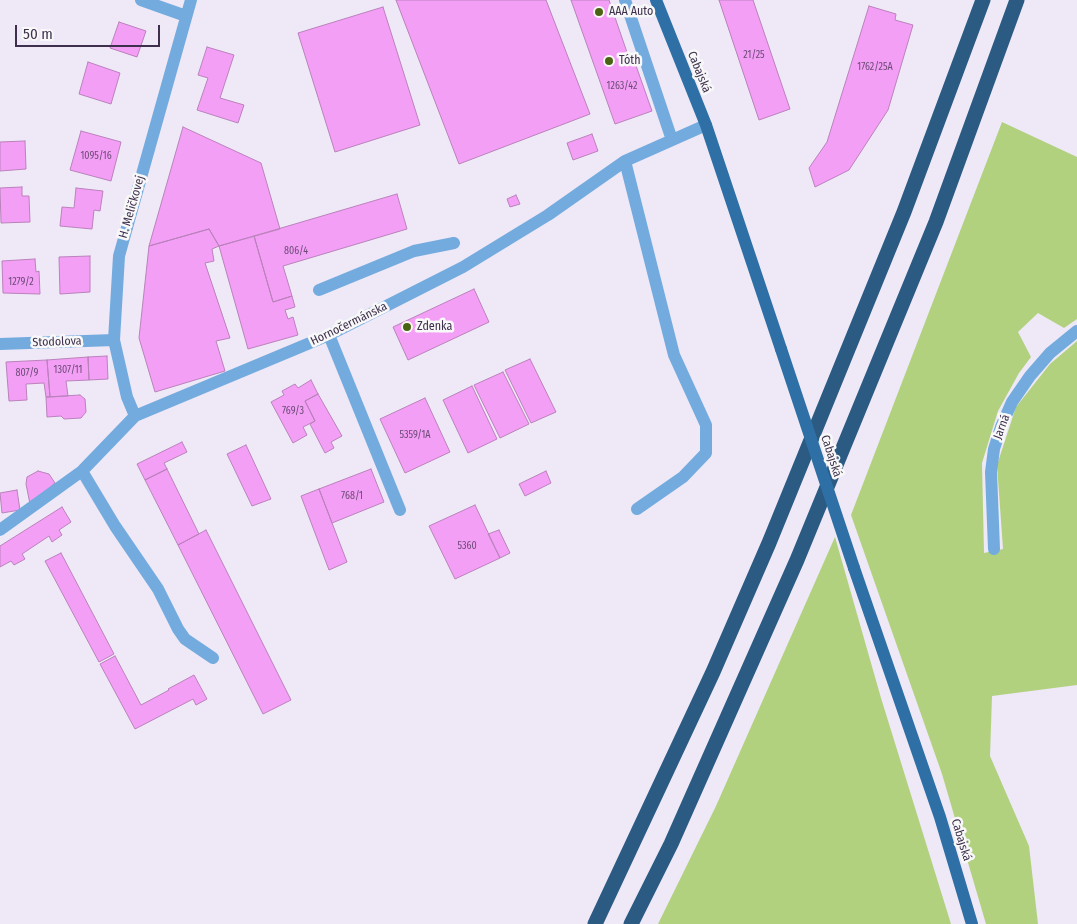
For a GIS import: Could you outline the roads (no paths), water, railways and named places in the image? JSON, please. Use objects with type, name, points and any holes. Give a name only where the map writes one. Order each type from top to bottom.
[{"type":"highway","points":[[595,924],[713,672],[765,551],[904,212],[983,0]]},
{"type":"highway","points":[[631,924],[675,835],[805,542],[936,222],[1017,0]]},
{"type":"main road","name":"Cabajská","points":[[656,0],[706,125],[854,568],[940,817],[972,924]]},
{"type":"street","points":[[141,0],[186,16]]},
{"type":"street","name":"H. Meličkovej","points":[[135,416],[128,397],[114,340],[119,256],[191,0]]},
{"type":"street","points":[[625,0],[672,140]]},
{"type":"street","name":"Hornočermánska","points":[[0,530],[82,470],[135,416],[329,335],[463,267],[548,215],[626,161],[706,125]]},
{"type":"street","points":[[626,161],[674,355],[706,425],[706,453],[683,477],[637,509]]},
{"type":"street","points":[[319,290],[414,251],[454,243]]},
{"type":"street","name":"Jarná","points":[[994,549],[991,472],[994,449],[1001,427],[1012,402],[1030,376],[1050,353],[1077,331]]},
{"type":"street","points":[[329,335],[400,510]]},
{"type":"street","name":"Stodolova","points":[[0,344],[114,340]]},
{"type":"street","points":[[82,470],[115,526],[158,589],[178,630],[185,639],[213,658]]},
{"type":"place","name":"AAA Auto","points":[[599,12]]},
{"type":"place","name":"Tóth","points":[[609,61]]},
{"type":"place","name":"Zdenka","points":[[407,327]]}]
